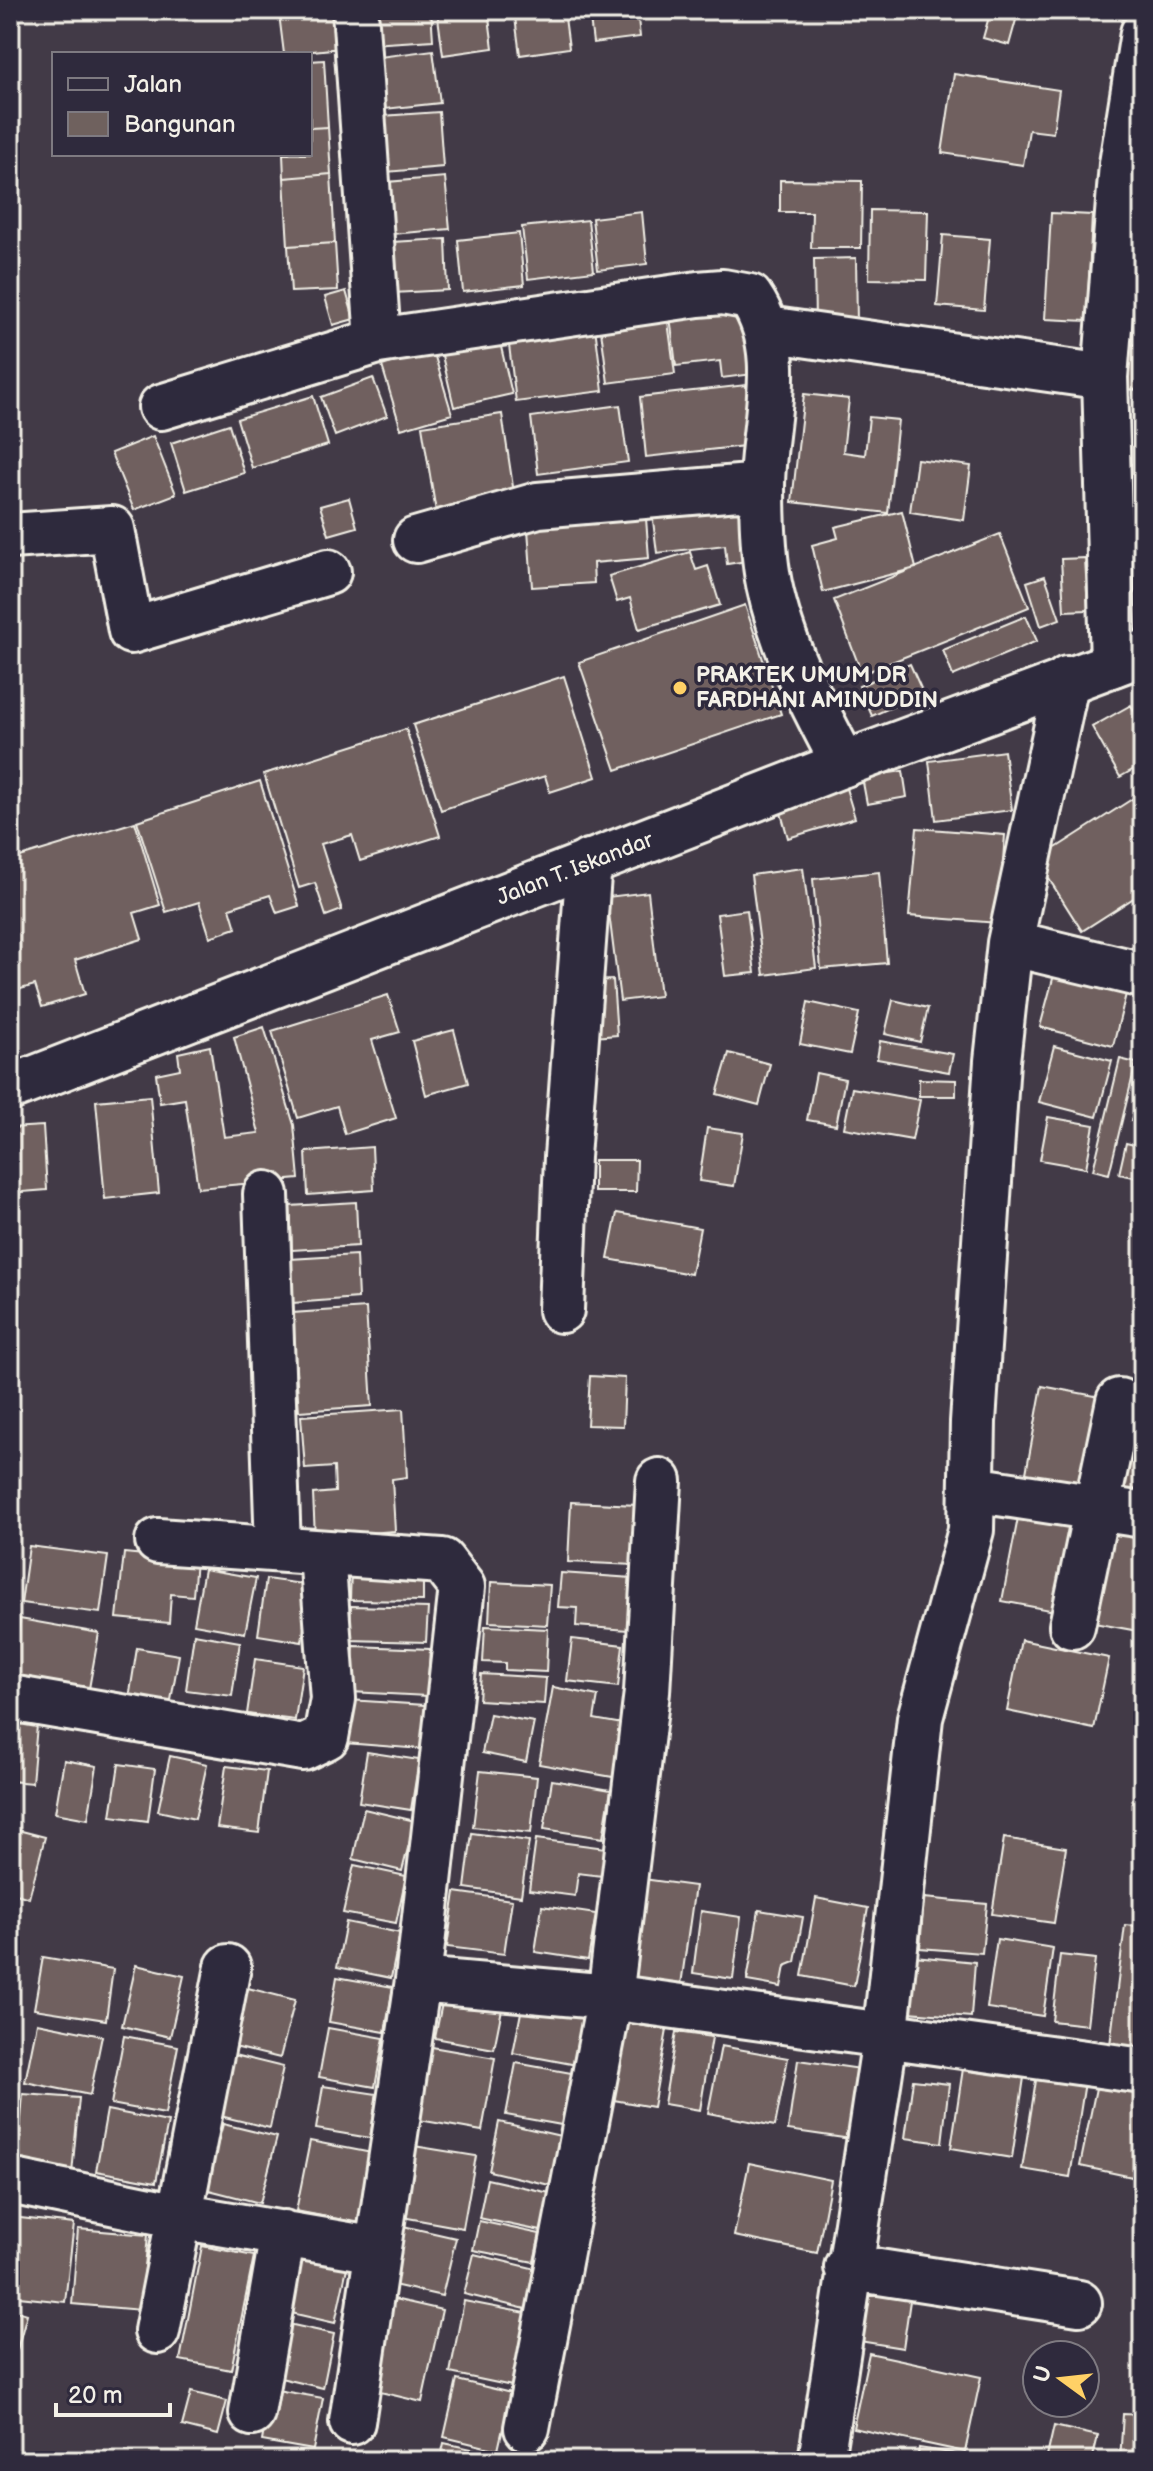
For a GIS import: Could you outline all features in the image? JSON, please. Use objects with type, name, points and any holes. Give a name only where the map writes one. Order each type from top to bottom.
[{"type":"street","points":[[355,10],[378,341]]},
{"type":"street","points":[[1128,658],[1105,377],[1122,164],[1143,33]]},
{"type":"street","points":[[161,407],[378,341],[723,292],[750,297],[767,329],[771,385],[762,486],[769,584],[797,673],[844,764]]},
{"type":"street","points":[[767,329],[1105,377]]},
{"type":"street","points":[[416,540],[538,505],[762,486]]},
{"type":"street","points":[[10,536],[112,529],[131,631],[328,572]]},
{"type":"street","name":"Jalan T. Iskandar","points":[[10,1088],[589,862],[1128,658]]},
{"type":"street","points":[[821,2461],[847,2267],[885,2038],[920,1718],[963,1571],[971,1530],[997,1061],[1010,943],[1067,679]]},
{"type":"street","points":[[561,1310],[567,1157],[589,862]]},
{"type":"street","points":[[1010,943],[1143,975]]},
{"type":"street","points":[[266,1194],[278,1549]]},
{"type":"street","points":[[1072,1626],[1119,1401]]},
{"type":"street","points":[[527,2428],[610,1997],[647,1692],[659,1481]]},
{"type":"street","points":[[972,1489],[1143,1515]]},
{"type":"street","points":[[158,1541],[442,1561],[462,1587],[418,1980],[352,2422]]},
{"type":"street","points":[[10,1698],[303,1748],[326,1737],[333,1699],[322,1554]]},
{"type":"street","points":[[157,2331],[228,1967]]},
{"type":"street","points":[[418,1980],[610,1997],[885,2038],[1143,2071]]},
{"type":"street","points":[[10,2181],[179,2216],[377,2250]]},
{"type":"street","points":[[252,2413],[283,2233]]},
{"type":"street","points":[[847,2267],[1079,2303]]},
{"type":"building","points":[[337,10],[341,48],[284,52],[279,14]]},
{"type":"building","points":[[368,10],[431,10],[433,40],[371,44]]},
{"type":"building","points":[[437,10],[488,10],[493,48],[443,55]]},
{"type":"building","points":[[514,10],[564,10],[569,48],[520,55]]},
{"type":"building","points":[[589,10],[637,10],[640,37],[593,43]]},
{"type":"building","points":[[895,10],[937,10],[935,19]]},
{"type":"building","points":[[990,13],[1016,20],[1009,45],[983,38]]},
{"type":"building","points":[[433,50],[440,103],[385,109],[379,57]]},
{"type":"building","points":[[324,60],[328,127],[312,128],[312,61]]},
{"type":"building","points":[[954,74],[1059,90],[1053,133],[1029,130],[1023,165],[942,153]]},
{"type":"building","points":[[439,112],[443,167],[386,172],[382,116]]},
{"type":"building","points":[[328,127],[331,174],[284,178],[283,156],[312,156],[312,128]]},
{"type":"building","points":[[331,174],[335,243],[288,246],[284,178]]},
{"type":"building","points":[[445,177],[450,229],[392,234],[387,182]]},
{"type":"building","points":[[780,180],[862,181],[861,248],[811,248],[812,212],[780,212]]},
{"type":"building","points":[[870,210],[928,211],[926,280],[869,279]]},
{"type":"building","points":[[642,212],[647,264],[598,270],[592,218]]},
{"type":"building","points":[[1051,213],[1092,215],[1087,321],[1045,319]]},
{"type":"building","points":[[588,220],[594,271],[528,279],[522,227]]},
{"type":"building","points":[[519,233],[524,285],[463,292],[458,240]]},
{"type":"building","points":[[943,235],[990,239],[984,310],[937,306]]},
{"type":"building","points":[[446,239],[448,290],[393,293],[391,242]]},
{"type":"building","points":[[335,243],[338,290],[291,292],[288,246]]},
{"type":"building","points":[[856,258],[857,323],[815,324],[814,259]]},
{"type":"building","points":[[346,291],[354,319],[333,325],[325,297]]},
{"type":"building","points":[[746,307],[754,374],[722,378],[720,361],[676,366],[670,316]]},
{"type":"building","points":[[667,314],[675,374],[608,383],[600,323]]},
{"type":"building","points":[[595,327],[603,391],[516,402],[508,337]]},
{"type":"building","points":[[498,334],[512,394],[454,407],[440,347]]},
{"type":"building","points":[[1121,344],[1143,345],[1143,390],[1119,389]]},
{"type":"building","points":[[433,350],[452,414],[401,429],[382,366]]},
{"type":"building","points":[[373,378],[387,416],[335,436],[321,397]]},
{"type":"building","points":[[746,385],[753,445],[646,457],[640,397]]},
{"type":"building","points":[[804,394],[849,399],[843,452],[865,455],[869,417],[898,420],[888,513],[792,502]]},
{"type":"building","points":[[313,396],[328,445],[252,468],[237,419]]},
{"type":"building","points":[[620,405],[628,462],[538,474],[531,417]]},
{"type":"building","points":[[502,414],[515,500],[436,512],[422,426]]},
{"type":"building","points":[[229,424],[244,473],[186,491],[171,443]]},
{"type":"building","points":[[153,436],[176,494],[134,510],[111,453]]},
{"type":"building","points":[[917,459],[971,466],[964,520],[910,512]]},
{"type":"building","points":[[1123,464],[1143,464],[1143,533],[1124,534]]},
{"type":"building","points":[[745,492],[754,560],[727,564],[725,545],[657,553],[651,504]]},
{"type":"building","points":[[349,498],[357,527],[329,535],[320,506]]},
{"type":"building","points":[[645,505],[649,558],[593,563],[594,583],[532,587],[527,514]]},
{"type":"building","points":[[902,511],[916,568],[823,592],[812,545],[838,538],[835,527]]},
{"type":"building","points":[[1000,534],[1029,607],[862,674],[834,600]]},
{"type":"building","points":[[690,552],[696,570],[708,566],[720,605],[639,629],[630,598],[617,602],[609,576]]},
{"type":"building","points":[[1085,558],[1088,610],[1064,611],[1061,559]]},
{"type":"building","points":[[1045,576],[1060,619],[1041,626],[1027,582]]},
{"type":"building","name":"PRAKTEK UMUM DR FARDHANI AMINUDDIN","points":[[745,605],[781,714],[616,770],[579,662]]},
{"type":"building","points":[[1026,616],[1037,641],[953,676],[943,650]]},
{"type":"building","points":[[910,664],[923,693],[872,716],[859,686]]},
{"type":"building","points":[[564,676],[596,777],[550,792],[545,776],[441,810],[413,725]]},
{"type":"building","points":[[1131,705],[1143,727],[1143,764],[1120,777],[1092,727]]},
{"type":"building","points":[[406,729],[440,836],[360,861],[352,835],[321,844],[342,910],[326,916],[315,883],[299,888],[264,774]]},
{"type":"building","points":[[1004,751],[1012,810],[936,820],[929,761]]},
{"type":"building","points":[[903,771],[907,797],[867,804],[862,777]]},
{"type":"building","points":[[260,781],[299,906],[277,913],[270,895],[230,908],[236,928],[210,937],[199,902],[166,912],[137,821]]},
{"type":"building","points":[[845,785],[855,818],[788,838],[779,806]]},
{"type":"building","points":[[1143,792],[1143,892],[1082,931],[1037,860]]},
{"type":"building","points":[[135,822],[160,905],[134,913],[142,939],[75,960],[85,994],[42,1007],[35,985],[10,992],[10,860]]},
{"type":"building","points":[[917,828],[1005,835],[998,923],[909,916]]},
{"type":"building","points":[[803,868],[816,968],[764,975],[751,875]]},
{"type":"building","points":[[879,872],[887,963],[821,969],[813,879]]},
{"type":"building","points":[[648,892],[660,996],[620,1001],[607,897]]},
{"type":"building","points":[[747,910],[755,973],[725,976],[717,914]]},
{"type":"building","points":[[1055,971],[1127,990],[1113,1046],[1040,1027]]},
{"type":"building","points":[[613,980],[617,1035],[594,1037],[589,981]]},
{"type":"building","points":[[388,995],[400,1032],[372,1040],[396,1118],[345,1134],[337,1106],[298,1118],[272,1031]]},
{"type":"building","points":[[893,1000],[928,1008],[920,1042],[885,1034]]},
{"type":"building","points":[[808,1002],[859,1013],[850,1054],[800,1044]]},
{"type":"building","points":[[264,1027],[294,1125],[299,1179],[198,1188],[185,1099],[160,1103],[156,1074],[180,1069],[178,1053],[210,1046],[224,1137],[259,1133],[234,1037]]},
{"type":"building","points":[[454,1030],[468,1083],[426,1095],[412,1041]]},
{"type":"building","points":[[880,1041],[953,1054],[949,1072],[877,1059]]},
{"type":"building","points":[[1054,1046],[1112,1061],[1097,1117],[1039,1102]]},
{"type":"building","points":[[729,1053],[770,1064],[759,1105],[717,1094]]},
{"type":"building","points":[[1120,1059],[1136,1063],[1109,1174],[1093,1170]]},
{"type":"building","points":[[816,1073],[845,1079],[836,1125],[807,1120]]},
{"type":"building","points":[[919,1079],[956,1080],[956,1096],[919,1096]]},
{"type":"building","points":[[852,1088],[920,1100],[912,1140],[844,1128]]},
{"type":"building","points":[[150,1096],[159,1193],[105,1199],[96,1101]]},
{"type":"building","points":[[1135,1106],[1143,1108],[1143,1124],[1131,1121]]},
{"type":"building","points":[[1048,1117],[1094,1125],[1086,1168],[1040,1160]]},
{"type":"building","points":[[43,1126],[47,1190],[10,1193],[10,1128]]},
{"type":"building","points":[[707,1128],[743,1133],[734,1186],[699,1181]]},
{"type":"building","points":[[1126,1143],[1143,1147],[1143,1179],[1119,1174]]},
{"type":"building","points":[[372,1147],[374,1190],[308,1195],[306,1152]]},
{"type":"building","points":[[594,1160],[637,1160],[636,1192],[594,1192]]},
{"type":"building","points":[[356,1202],[358,1246],[292,1250],[290,1206]]},
{"type":"building","points":[[617,1213],[700,1228],[691,1274],[608,1259]]},
{"type":"building","points":[[356,1255],[358,1298],[293,1303],[290,1259]]},
{"type":"building","points":[[366,1308],[372,1406],[299,1411],[292,1313]]},
{"type":"building","points":[[590,1376],[625,1378],[623,1426],[587,1425]]},
{"type":"building","points":[[1042,1386],[1106,1398],[1087,1495],[1024,1484]]},
{"type":"building","points":[[403,1409],[407,1477],[392,1479],[395,1531],[315,1537],[313,1494],[335,1492],[334,1467],[305,1469],[301,1416]]},
{"type":"building","points":[[1143,1409],[1143,1494],[1113,1489],[1121,1447],[1135,1450]]},
{"type":"building","points":[[571,1502],[638,1505],[635,1565],[568,1562]]},
{"type":"building","points":[[1021,1502],[1085,1514],[1066,1613],[1002,1601]]},
{"type":"building","points":[[1102,1518],[1143,1525],[1143,1602],[1138,1631],[1083,1621]]},
{"type":"building","points":[[29,1546],[108,1556],[100,1613],[21,1603]]},
{"type":"building","points":[[124,1553],[196,1560],[193,1596],[171,1594],[169,1623],[117,1618]]},
{"type":"building","points":[[204,1569],[256,1578],[245,1633],[194,1624]]},
{"type":"building","points":[[351,1569],[423,1570],[423,1601],[350,1600]]},
{"type":"building","points":[[561,1573],[632,1578],[628,1630],[576,1626],[577,1608],[558,1607]]},
{"type":"building","points":[[266,1579],[310,1585],[302,1642],[258,1635]]},
{"type":"building","points":[[491,1582],[550,1585],[547,1625],[489,1622]]},
{"type":"building","points":[[351,1606],[428,1608],[426,1642],[349,1640]]},
{"type":"building","points":[[20,1619],[99,1633],[88,1694],[10,1680]]},
{"type":"building","points":[[485,1626],[548,1629],[546,1672],[505,1670],[505,1663],[483,1662]]},
{"type":"building","points":[[194,1634],[240,1642],[232,1696],[186,1690]]},
{"type":"building","points":[[572,1639],[623,1645],[618,1687],[567,1681]]},
{"type":"building","points":[[1021,1640],[1109,1658],[1094,1729],[1007,1711]]},
{"type":"building","points":[[354,1646],[430,1649],[427,1696],[351,1692]]},
{"type":"building","points":[[137,1648],[179,1655],[170,1706],[129,1699]]},
{"type":"building","points":[[255,1659],[303,1666],[295,1720],[247,1714]]},
{"type":"building","points":[[481,1674],[546,1678],[544,1704],[479,1700]]},
{"type":"building","points":[[553,1687],[598,1696],[594,1719],[634,1726],[624,1779],[539,1764]]},
{"type":"building","points":[[349,1700],[425,1705],[421,1749],[345,1743]]},
{"type":"building","points":[[490,1714],[534,1722],[526,1762],[482,1753]]},
{"type":"building","points":[[10,1723],[37,1725],[32,1783],[10,1781]]},
{"type":"building","points":[[367,1752],[419,1760],[411,1810],[359,1802]]},
{"type":"building","points":[[170,1756],[207,1764],[195,1819],[158,1811]]},
{"type":"building","points":[[64,1760],[97,1766],[88,1819],[55,1813]]},
{"type":"building","points":[[119,1764],[155,1769],[148,1821],[111,1816]]},
{"type":"building","points":[[226,1766],[267,1771],[259,1833],[217,1828]]},
{"type":"building","points":[[480,1771],[537,1777],[531,1833],[473,1827]]},
{"type":"building","points":[[552,1780],[611,1790],[603,1838],[544,1829]]},
{"type":"building","points":[[364,1809],[415,1821],[402,1871],[353,1859]]},
{"type":"building","points":[[10,1828],[45,1837],[29,1898],[10,1892]]},
{"type":"building","points":[[472,1833],[529,1841],[521,1896],[465,1888]]},
{"type":"building","points":[[1004,1838],[1066,1848],[1054,1923],[992,1914]]},
{"type":"building","points":[[536,1839],[606,1848],[602,1876],[578,1873],[575,1896],[529,1890]]},
{"type":"building","points":[[354,1865],[406,1876],[396,1923],[343,1913]]},
{"type":"building","points":[[643,1879],[695,1886],[681,1985],[629,1978]]},
{"type":"building","points":[[455,1892],[512,1900],[504,1954],[447,1947]]},
{"type":"building","points":[[816,1898],[868,1908],[854,1986],[802,1976]]},
{"type":"building","points":[[924,1898],[987,1904],[982,1953],[920,1948]]},
{"type":"building","points":[[542,1906],[596,1914],[588,1960],[535,1952]]},
{"type":"building","points":[[759,1910],[803,1917],[795,1962],[785,1966],[781,1987],[747,1981]]},
{"type":"building","points":[[701,1911],[741,1917],[733,1979],[693,1973]]},
{"type":"building","points":[[346,1922],[400,1933],[391,1978],[337,1967]]},
{"type":"building","points":[[1125,1925],[1143,1927],[1141,2049],[1110,2045]]},
{"type":"building","points":[[997,1939],[1053,1948],[1043,2016],[987,2008]]},
{"type":"building","points":[[1060,1955],[1095,1959],[1087,2025],[1052,2021]]},
{"type":"building","points":[[914,1956],[975,1962],[971,2017],[909,2012]]},
{"type":"building","points":[[43,1957],[113,1969],[106,2020],[34,2009]]},
{"type":"building","points":[[136,1965],[184,1976],[170,2037],[122,2026]]},
{"type":"building","points":[[337,1977],[393,1987],[385,2032],[329,2022]]},
{"type":"building","points":[[240,1986],[295,2000],[280,2058],[226,2045]]},
{"type":"building","points":[[444,1993],[503,2004],[494,2049],[435,2038]]},
{"type":"building","points":[[523,2002],[588,2014],[577,2065],[513,2053]]},
{"type":"building","points":[[622,2022],[667,2030],[653,2107],[608,2099]]},
{"type":"building","points":[[37,2023],[102,2036],[90,2095],[25,2082]]},
{"type":"building","points":[[328,2028],[384,2038],[375,2087],[319,2077]]},
{"type":"building","points":[[676,2032],[712,2037],[700,2110],[664,2104]]},
{"type":"building","points":[[124,2036],[178,2046],[165,2114],[111,2104]]},
{"type":"building","points":[[721,2046],[788,2058],[775,2126],[708,2113]]},
{"type":"building","points":[[432,2047],[495,2058],[482,2131],[419,2120]]},
{"type":"building","points":[[234,2055],[283,2067],[270,2128],[220,2116]]},
{"type":"building","points":[[798,2060],[861,2069],[851,2139],[788,2130]]},
{"type":"building","points":[[964,2062],[1025,2071],[1012,2158],[951,2148]]},
{"type":"building","points":[[516,2063],[577,2074],[567,2126],[506,2115]]},
{"type":"building","points":[[1037,2074],[1085,2082],[1070,2177],[1022,2169]]},
{"type":"building","points":[[913,2080],[949,2084],[942,2143],[905,2138]]},
{"type":"building","points":[[1097,2083],[1143,2093],[1143,2151],[1137,2178],[1080,2166]]},
{"type":"building","points":[[323,2086],[377,2094],[370,2138],[316,2129]]},
{"type":"building","points":[[23,2094],[79,2098],[72,2174],[17,2169]]},
{"type":"building","points":[[107,2110],[168,2122],[156,2182],[96,2171]]},
{"type":"building","points":[[499,2122],[565,2137],[554,2186],[489,2171]]},
{"type":"building","points":[[223,2124],[277,2137],[260,2203],[205,2189]]},
{"type":"building","points":[[310,2141],[372,2153],[358,2223],[296,2211]]},
{"type":"building","points":[[414,2146],[476,2156],[463,2228],[402,2217]]},
{"type":"building","points":[[749,2163],[831,2180],[817,2253],[734,2236]]},
{"type":"building","points":[[487,2179],[550,2193],[541,2231],[479,2218]]},
{"type":"building","points":[[11,2217],[74,2224],[65,2302],[10,2296]]},
{"type":"building","points":[[479,2221],[540,2234],[534,2262],[473,2250]]},
{"type":"building","points":[[403,2226],[456,2238],[442,2296],[389,2284]]},
{"type":"building","points":[[78,2229],[148,2235],[141,2310],[72,2304]]},
{"type":"building","points":[[202,2246],[254,2256],[231,2370],[180,2360]]},
{"type":"building","points":[[301,2251],[348,2263],[335,2323],[287,2312]]},
{"type":"building","points":[[474,2254],[540,2270],[530,2310],[464,2294]]},
{"type":"building","points":[[869,2280],[912,2287],[903,2348],[859,2341]]},
{"type":"building","points":[[394,2299],[442,2310],[422,2402],[372,2390]]},
{"type":"building","points":[[464,2301],[526,2313],[512,2386],[450,2373]]},
{"type":"building","points":[[10,2309],[27,2314],[10,2375]]},
{"type":"building","points":[[284,2323],[334,2334],[323,2388],[272,2376]]},
{"type":"building","points":[[869,2353],[981,2377],[965,2452],[853,2428]]},
{"type":"building","points":[[457,2380],[511,2393],[498,2450],[444,2437]]},
{"type":"building","points":[[271,2389],[323,2398],[313,2450],[262,2441]]},
{"type":"building","points":[[191,2392],[227,2401],[218,2435],[182,2426]]},
{"type":"building","points":[[1123,2414],[1143,2415],[1143,2461],[1120,2461]]},
{"type":"building","points":[[1054,2426],[1098,2436],[1092,2461],[1046,2461]]},
{"type":"building","points":[[444,2443],[499,2455],[498,2461],[440,2461]]},
{"type":"building","points":[[919,2448],[964,2455],[963,2461],[917,2461]]},
{"type":"place","name":"PRAKTEK UMUM DR FARDHANI AMINUDDIN","points":[[680,688]]}]
